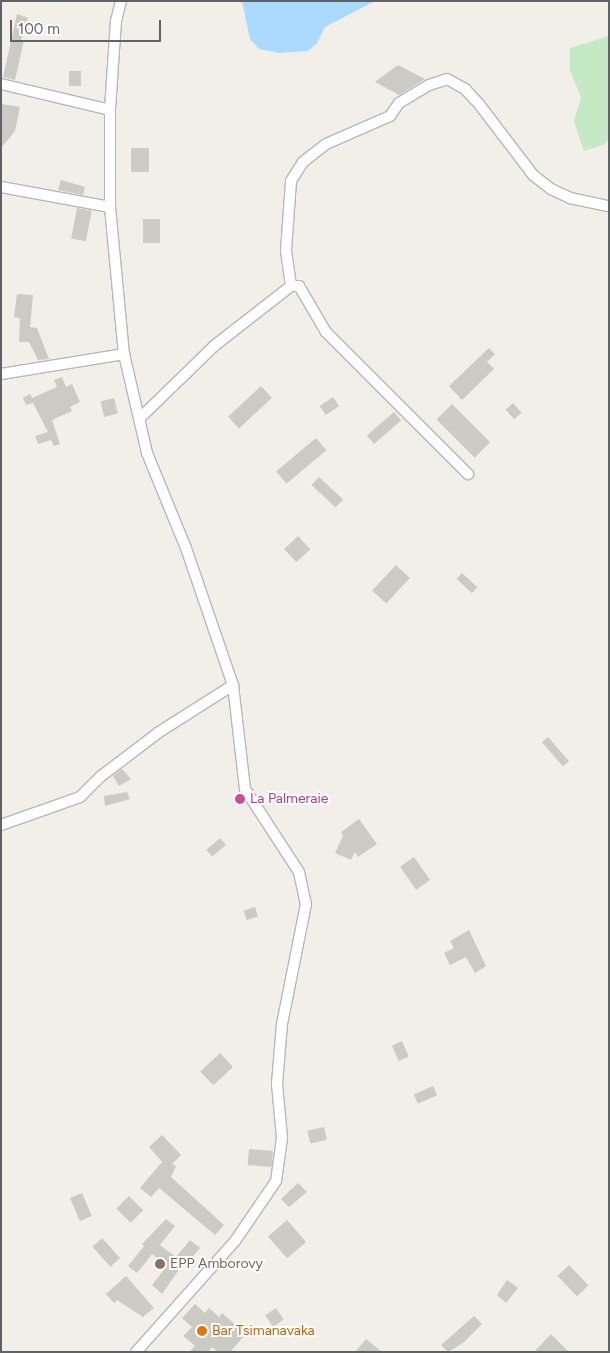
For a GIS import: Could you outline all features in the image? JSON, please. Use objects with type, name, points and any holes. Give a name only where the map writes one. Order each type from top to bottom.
[{"type":"street","points":[[122,1],[116,21],[110,110],[110,207],[124,354],[147,453],[186,548],[233,685],[245,789],[299,872],[306,904],[282,1024],[277,1084],[282,1138],[276,1181],[240,1234],[136,1352]]},
{"type":"street","points":[[291,286],[286,251],[292,181],[303,162],[326,144],[390,116],[399,103],[429,85],[447,79],[465,89],[479,104],[533,175],[552,189],[570,198],[609,206]]},
{"type":"street","points":[[1,84],[110,110]]},
{"type":"street","points":[[1,187],[110,207]]},
{"type":"street","points":[[138,419],[214,346],[291,286],[299,286],[326,332],[468,474]]},
{"type":"street","points":[[1,374],[124,354]]},
{"type":"street","points":[[1,824],[80,797],[113,766],[159,732],[233,685]]},
{"type":"green space","points":[[609,36],[609,138],[605,144],[584,151],[574,121],[581,98],[570,70],[570,48]]},
{"type":"water","points":[[242,1],[375,1],[325,27],[317,43],[308,51],[279,53],[259,49],[250,39]]},
{"type":"building","points":[[17,14],[28,18],[21,40],[24,40],[15,80],[3,77]]},
{"type":"building","points":[[398,65],[425,79],[399,95],[375,82]]},
{"type":"building","points":[[69,71],[81,71],[81,86],[69,86]]},
{"type":"building","points":[[1,104],[20,107],[15,131],[1,148]]},
{"type":"building","points":[[131,148],[149,148],[149,172],[131,172]]},
{"type":"building","points":[[61,180],[85,187],[83,195],[58,190]]},
{"type":"building","points":[[77,208],[92,211],[86,241],[71,238]]},
{"type":"building","points":[[143,219],[160,219],[160,243],[143,243]]},
{"type":"building","points":[[17,294],[33,295],[30,327],[37,328],[49,359],[38,360],[29,342],[19,342],[20,318],[14,317]]},
{"type":"building","points":[[489,348],[495,354],[487,362],[494,369],[462,400],[449,386]]},
{"type":"building","points":[[62,377],[66,387],[72,384],[80,402],[70,407],[72,411],[52,420],[60,444],[54,446],[51,440],[38,444],[35,436],[48,432],[33,403],[26,405],[23,398],[30,394],[32,398],[57,387],[54,380]]},
{"type":"building","points":[[261,386],[272,398],[239,428],[228,417]]},
{"type":"building","points":[[333,397],[339,406],[326,415],[320,406]]},
{"type":"building","points":[[114,398],[118,414],[104,417],[100,401]]},
{"type":"building","points":[[513,403],[522,413],[514,419],[506,410]]},
{"type":"building","points":[[452,404],[490,442],[475,458],[436,420]]},
{"type":"building","points":[[394,412],[401,420],[374,444],[367,436]]},
{"type":"building","points":[[316,438],[326,450],[286,484],[276,471]]},
{"type":"building","points":[[319,477],[343,500],[336,508],[311,485]]},
{"type":"building","points":[[298,536],[310,549],[296,562],[284,549]]},
{"type":"building","points":[[396,565],[410,578],[386,604],[372,591]]},
{"type":"building","points":[[462,573],[477,587],[472,593],[457,579]]},
{"type":"building","points":[[548,737],[569,761],[563,766],[542,742]]},
{"type":"building","points":[[122,769],[131,779],[119,786],[113,776]]},
{"type":"building","points":[[127,792],[130,799],[105,806],[104,796]]},
{"type":"building","points":[[359,819],[377,844],[358,857],[355,852],[351,860],[335,853],[343,836],[341,832]]},
{"type":"building","points":[[220,838],[226,845],[212,857],[206,850]]},
{"type":"building","points":[[414,857],[430,880],[416,890],[400,867]]},
{"type":"building","points":[[255,907],[258,917],[246,920],[244,911]]},
{"type":"building","points":[[469,930],[486,966],[475,973],[466,957],[450,965],[444,953],[454,948],[450,941]]},
{"type":"building","points":[[402,1041],[409,1057],[399,1061],[392,1045]]},
{"type":"building","points":[[220,1053],[233,1067],[213,1085],[200,1071]]},
{"type":"building","points":[[433,1086],[437,1095],[418,1104],[414,1095]]},
{"type":"building","points":[[324,1127],[327,1140],[310,1143],[307,1131]]},
{"type":"building","points":[[162,1135],[181,1155],[172,1164],[176,1166],[171,1177],[224,1225],[215,1235],[159,1188],[151,1197],[140,1188],[162,1162],[149,1147]]},
{"type":"building","points":[[249,1149],[273,1151],[272,1167],[248,1165]]},
{"type":"building","points":[[298,1183],[307,1192],[289,1207],[281,1199]]},
{"type":"building","points":[[82,1193],[92,1216],[80,1221],[70,1198]]},
{"type":"building","points":[[129,1196],[143,1210],[130,1223],[116,1209]]},
{"type":"building","points":[[166,1219],[175,1226],[160,1245],[176,1257],[190,1240],[200,1248],[185,1266],[183,1264],[162,1294],[152,1285],[167,1266],[152,1254],[137,1273],[128,1266],[144,1246],[142,1244]]},
{"type":"building","points":[[287,1220],[306,1242],[287,1258],[268,1236]]},
{"type":"building","points":[[102,1238],[120,1258],[110,1267],[92,1247]]},
{"type":"building","points":[[569,1265],[588,1285],[577,1296],[557,1276]]},
{"type":"building","points":[[126,1276],[154,1308],[143,1317],[117,1300],[114,1303],[106,1294]]},
{"type":"building","points":[[507,1280],[518,1288],[506,1303],[497,1295]]},
{"type":"building","points":[[195,1304],[205,1313],[209,1308],[219,1317],[222,1313],[246,1334],[230,1352],[218,1352],[212,1347],[208,1352],[189,1352],[195,1346],[183,1336],[192,1327],[182,1318]]},
{"type":"building","points":[[276,1308],[284,1320],[273,1327],[265,1315]]},
{"type":"building","points":[[474,1316],[482,1324],[463,1343],[448,1352],[441,1345]]},
{"type":"building","points":[[551,1334],[569,1352],[534,1352]]},
{"type":"building","points":[[366,1339],[382,1352],[355,1352]]},
{"type":"place","name":"La Palmeraie","points":[[240,799]]},
{"type":"place","name":"EPP Amborovy","points":[[160,1264]]},
{"type":"place","name":"Bar Tsimanavaka","points":[[202,1331]]}]
